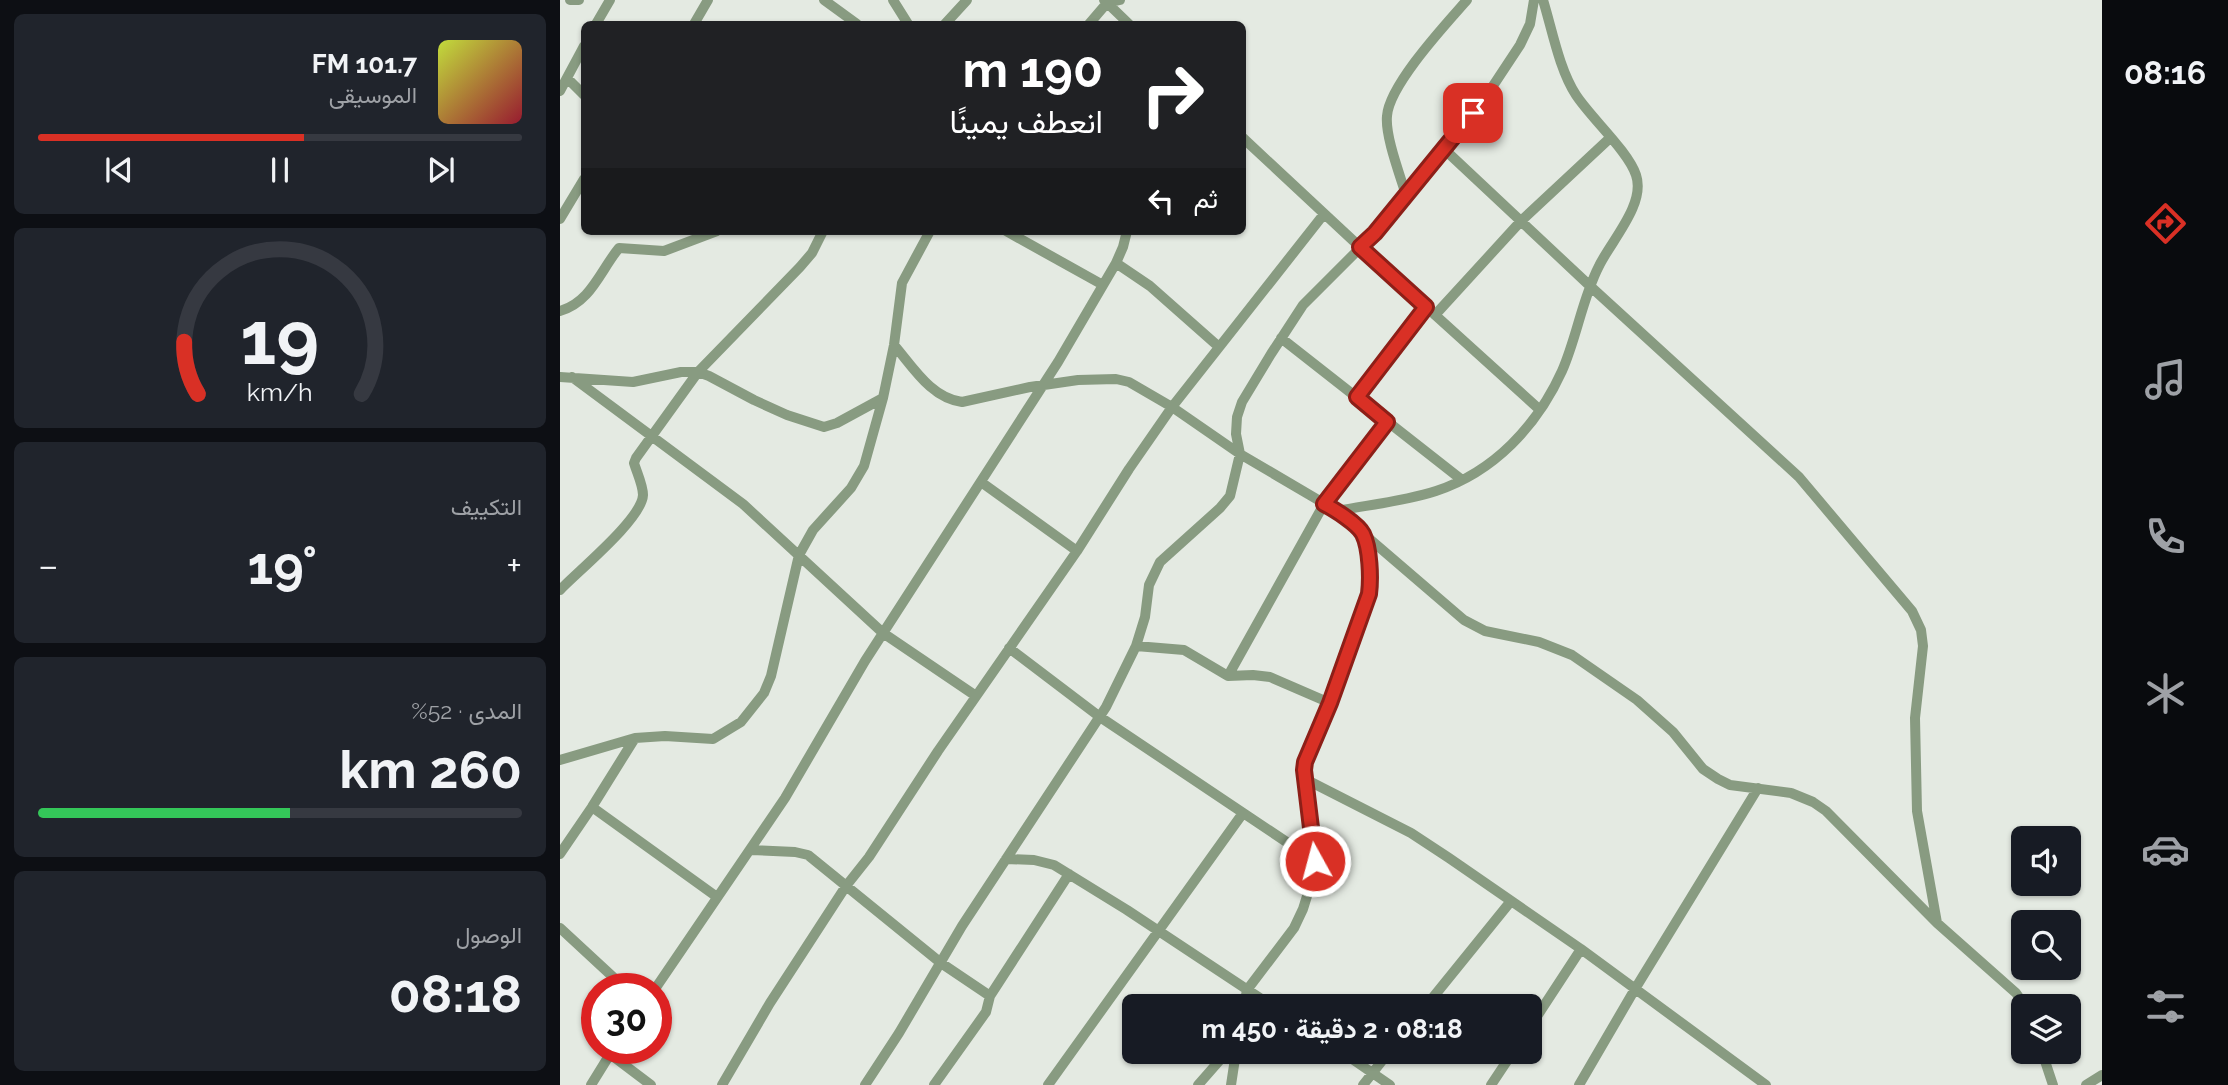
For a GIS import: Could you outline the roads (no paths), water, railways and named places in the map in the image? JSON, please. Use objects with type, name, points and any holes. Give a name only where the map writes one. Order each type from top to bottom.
[{"type":"street","points":[[570,0],[579,0]]},
{"type":"street","points":[[598,21],[610,0]]},
{"type":"street","points":[[696,21],[708,0]]},
{"type":"street","points":[[824,0],[853,21]]},
{"type":"street","points":[[893,0],[906,21]]},
{"type":"street","points":[[948,21],[967,0]]},
{"type":"street","points":[[1091,21],[1106,2],[1120,0]]},
{"type":"street","points":[[1406,195],[1388,130],[1387,115],[1393,97],[1419,56],[1467,0]]},
{"type":"street","points":[[865,1085],[1006,859],[1100,717],[1136,646],[1145,617],[1149,585],[1160,562],[1230,496],[1240,454],[1236,434],[1237,417],[1242,402],[1281,338],[1303,305],[1375,233],[1487,95],[1520,45],[1530,24],[1534,0]]},
{"type":"street","points":[[1337,511],[1433,492],[1462,480],[1507,450],[1530,425],[1562,370],[1599,265],[1630,213],[1638,194],[1637,177],[1633,170],[1575,93],[1567,77],[1543,0]]},
{"type":"street","points":[[1106,2],[1126,21]]},
{"type":"street","points":[[560,91],[581,52]]},
{"type":"street","points":[[567,78],[581,92]]},
{"type":"street","points":[[1357,397],[1430,311],[1610,138]]},
{"type":"street","points":[[1246,141],[1540,410]]},
{"type":"street","points":[[1444,149],[1799,477],[1912,611],[1921,630],[1923,646],[1915,718],[1917,811],[1937,923]]},
{"type":"street","points":[[560,219],[581,184]]},
{"type":"street","points":[[722,1085],[770,1003],[846,886],[869,857],[938,751],[1077,551],[1129,469],[1172,407],[1324,214]]},
{"type":"street","points":[[560,311],[576,304],[588,294],[619,248],[664,251],[706,235]]},
{"type":"street","points":[[560,590],[627,525],[639,508],[643,491],[634,463],[698,372],[800,267],[812,253],[821,235]]},
{"type":"street","points":[[560,760],[635,738],[665,736],[713,739],[741,722],[764,693],[771,676],[799,555],[813,530],[851,488],[864,466],[883,398],[894,345],[902,283],[928,235]]},
{"type":"street","points":[[1013,235],[1103,285]]},
{"type":"street","points":[[666,973],[785,798],[883,633],[1058,362],[1116,263],[1126,235]]},
{"type":"street","points":[[1116,263],[1150,286],[1219,347]]},
{"type":"street","points":[[1281,338],[1462,480]]},
{"type":"street","points":[[894,345],[932,389],[954,401],[1078,380],[1122,380],[1172,407],[1240,454],[1337,511],[1464,620],[1485,631],[1539,642],[1572,655],[1637,701],[1672,732],[1703,769],[1718,779],[1730,785],[1791,793],[1826,811],[1937,923],[2015,994]]},
{"type":"street","points":[[566,377],[633,382],[681,372],[698,372],[787,415],[824,427],[837,423],[883,398]]},
{"type":"street","points":[[566,377],[733,496],[883,633],[976,696]]},
{"type":"street","points":[[1228,676],[1324,504],[1387,422]]},
{"type":"street","points":[[981,482],[1077,551]]},
{"type":"street","points":[[1246,994],[1294,928],[1312,880],[1315,861],[1304,770],[1307,754],[1330,703],[1369,594],[1370,567],[1363,533]]},
{"type":"street","points":[[1136,646],[1184,650],[1228,676],[1270,677],[1330,703]]},
{"type":"street","points":[[1009,648],[1100,717],[1315,861]]},
{"type":"street","points":[[560,854],[635,738]]},
{"type":"street","points":[[1305,779],[1411,833],[1581,948],[1766,1085]]},
{"type":"street","points":[[1580,1085],[1635,989],[1758,788]]},
{"type":"street","points":[[592,807],[716,897]]},
{"type":"street","points":[[1048,1085],[1243,813]]},
{"type":"street","points":[[751,850],[803,853],[941,962],[990,996]]},
{"type":"street","points":[[1006,859],[1045,861],[1069,874],[1253,994]]},
{"type":"street","points":[[934,1085],[986,1012],[990,996],[1069,874]]},
{"type":"street","points":[[1436,994],[1511,901]]},
{"type":"street","points":[[560,928],[609,973]]},
{"type":"street","points":[[1542,1008],[1581,948]]},
{"type":"street","points":[[591,1085],[604,1064]]},
{"type":"street","points":[[627,1064],[651,1085]]},
{"type":"street","points":[[1198,1085],[1216,1064]]},
{"type":"street","points":[[1231,1085],[1234,1064]]},
{"type":"street","points":[[1359,1064],[1390,1085]]},
{"type":"street","points":[[1363,1085],[1379,1064]]},
{"type":"street","points":[[1491,1085],[1505,1064]]},
{"type":"street","points":[[2046,1064],[2053,1085]]},
{"type":"street","points":[[2088,1085],[2102,1075]]},
{"type":"street","points":[[2088,1085],[2102,1082]]}]
